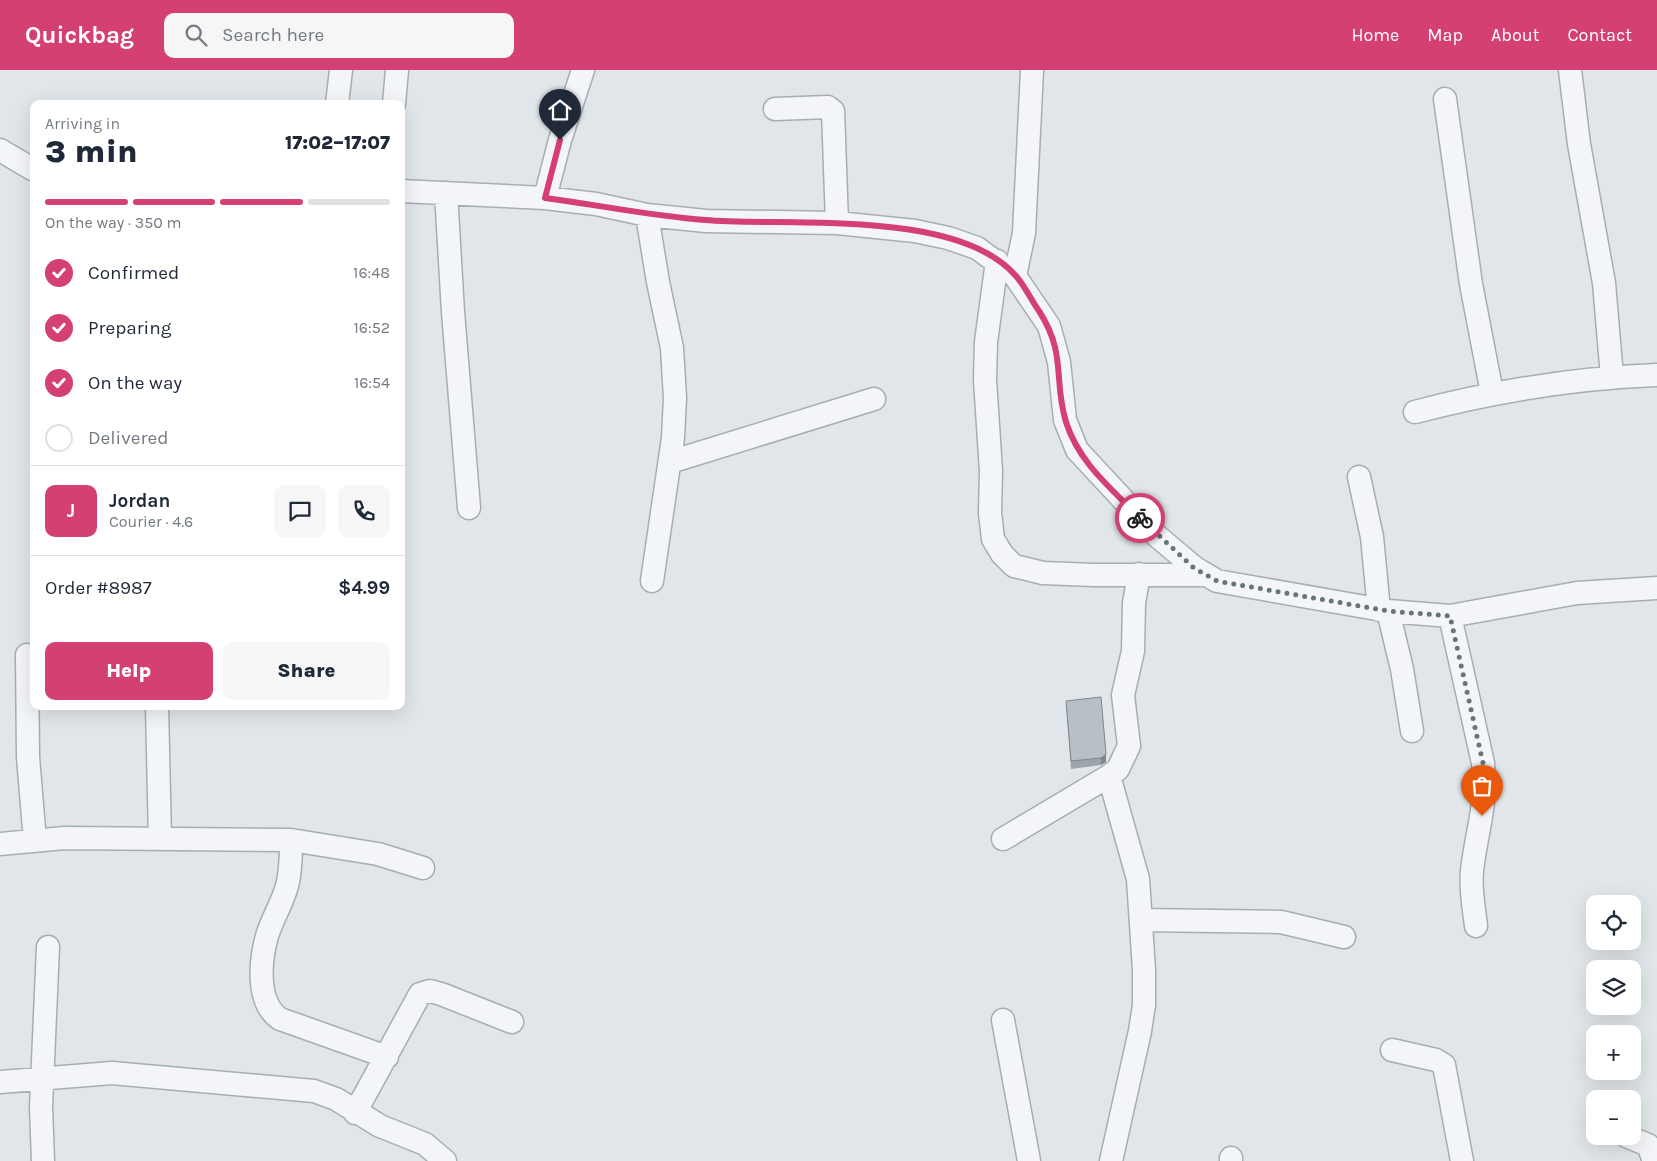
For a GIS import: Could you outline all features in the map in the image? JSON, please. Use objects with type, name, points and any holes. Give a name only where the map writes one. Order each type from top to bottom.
[{"type":"street","points":[[337,100],[340,70]]},
{"type":"street","points":[[394,100],[397,70]]},
{"type":"street","points":[[545,198],[560,140],[583,70]]},
{"type":"street","points":[[1015,276],[1024,233],[1032,70]]},
{"type":"street","points":[[1570,70],[1579,144],[1604,283],[1612,376]]},
{"type":"street","points":[[1445,99],[1469,266],[1492,393]]},
{"type":"street","points":[[775,109],[828,106],[833,111],[835,117],[837,223]]},
{"type":"street","points":[[0,150],[30,168]]},
{"type":"street","points":[[405,191],[545,198],[596,204],[647,215],[706,220],[837,223],[915,231],[948,238],[977,248],[1015,276],[1049,326],[1055,344],[1065,420],[1077,450],[1157,536],[1194,568],[1217,581],[1383,611],[1450,616],[1577,593],[1657,588]]},
{"type":"street","points":[[446,193],[453,312],[469,508]]},
{"type":"street","points":[[647,215],[674,368],[675,406],[670,462],[652,581]]},
{"type":"street","points":[[997,261],[986,342],[985,380],[991,471],[990,513],[993,539],[1002,554],[1014,566],[1043,573],[1206,575]]},
{"type":"street","points":[[1415,412],[1492,393],[1612,376],[1657,375]]},
{"type":"street","points":[[670,462],[829,414],[874,398]]},
{"type":"street","points":[[1359,478],[1372,537],[1383,611],[1402,669],[1412,731]]},
{"type":"street","points":[[1003,839],[1118,769],[1129,746],[1123,695],[1133,650],[1134,603],[1139,574]]},
{"type":"street","points":[[1450,616],[1483,763],[1486,787],[1472,872],[1472,895],[1476,926]]},
{"type":"street","points":[[27,655],[28,757],[35,840]]},
{"type":"street","points":[[157,710],[160,839]]},
{"type":"street","points":[[1109,776],[1138,879],[1142,920],[1144,1005],[1111,1161]]},
{"type":"street","points":[[0,844],[64,838],[291,840],[378,854],[422,868]]},
{"type":"street","points":[[291,840],[288,884],[267,937],[263,957],[264,994],[267,1007],[280,1019],[386,1057]]},
{"type":"street","points":[[1142,920],[1281,922],[1344,937]]},
{"type":"street","points":[[43,1161],[43,1080],[48,947]]},
{"type":"street","points":[[356,1113],[420,994],[424,992],[440,994],[512,1022]]},
{"type":"street","points":[[1003,1020],[1029,1161]]},
{"type":"street","points":[[1392,1050],[1436,1060],[1444,1065],[1462,1161]]},
{"type":"street","points":[[0,1082],[123,1073],[298,1088],[327,1094],[380,1126],[425,1144],[445,1161]]},
{"type":"street","points":[[1641,1142],[1648,1145],[1654,1161]]},
{"type":"building","points":[[1101,697],[1106,754],[1101,758],[1071,761],[1066,701]]},
{"type":"way so far","points":[[1140,518],[1157,536],[1194,568],[1217,581],[1388,611],[1450,616],[1454,641],[1483,763],[1486,787],[1482,816]]},
{"type":"route","points":[[560,140],[545,198],[596,204],[647,215],[706,220],[837,223],[915,231],[948,238],[977,248],[997,261],[1015,276],[1049,326],[1059,362],[1065,420],[1077,450],[1092,469],[1140,518]]}]
